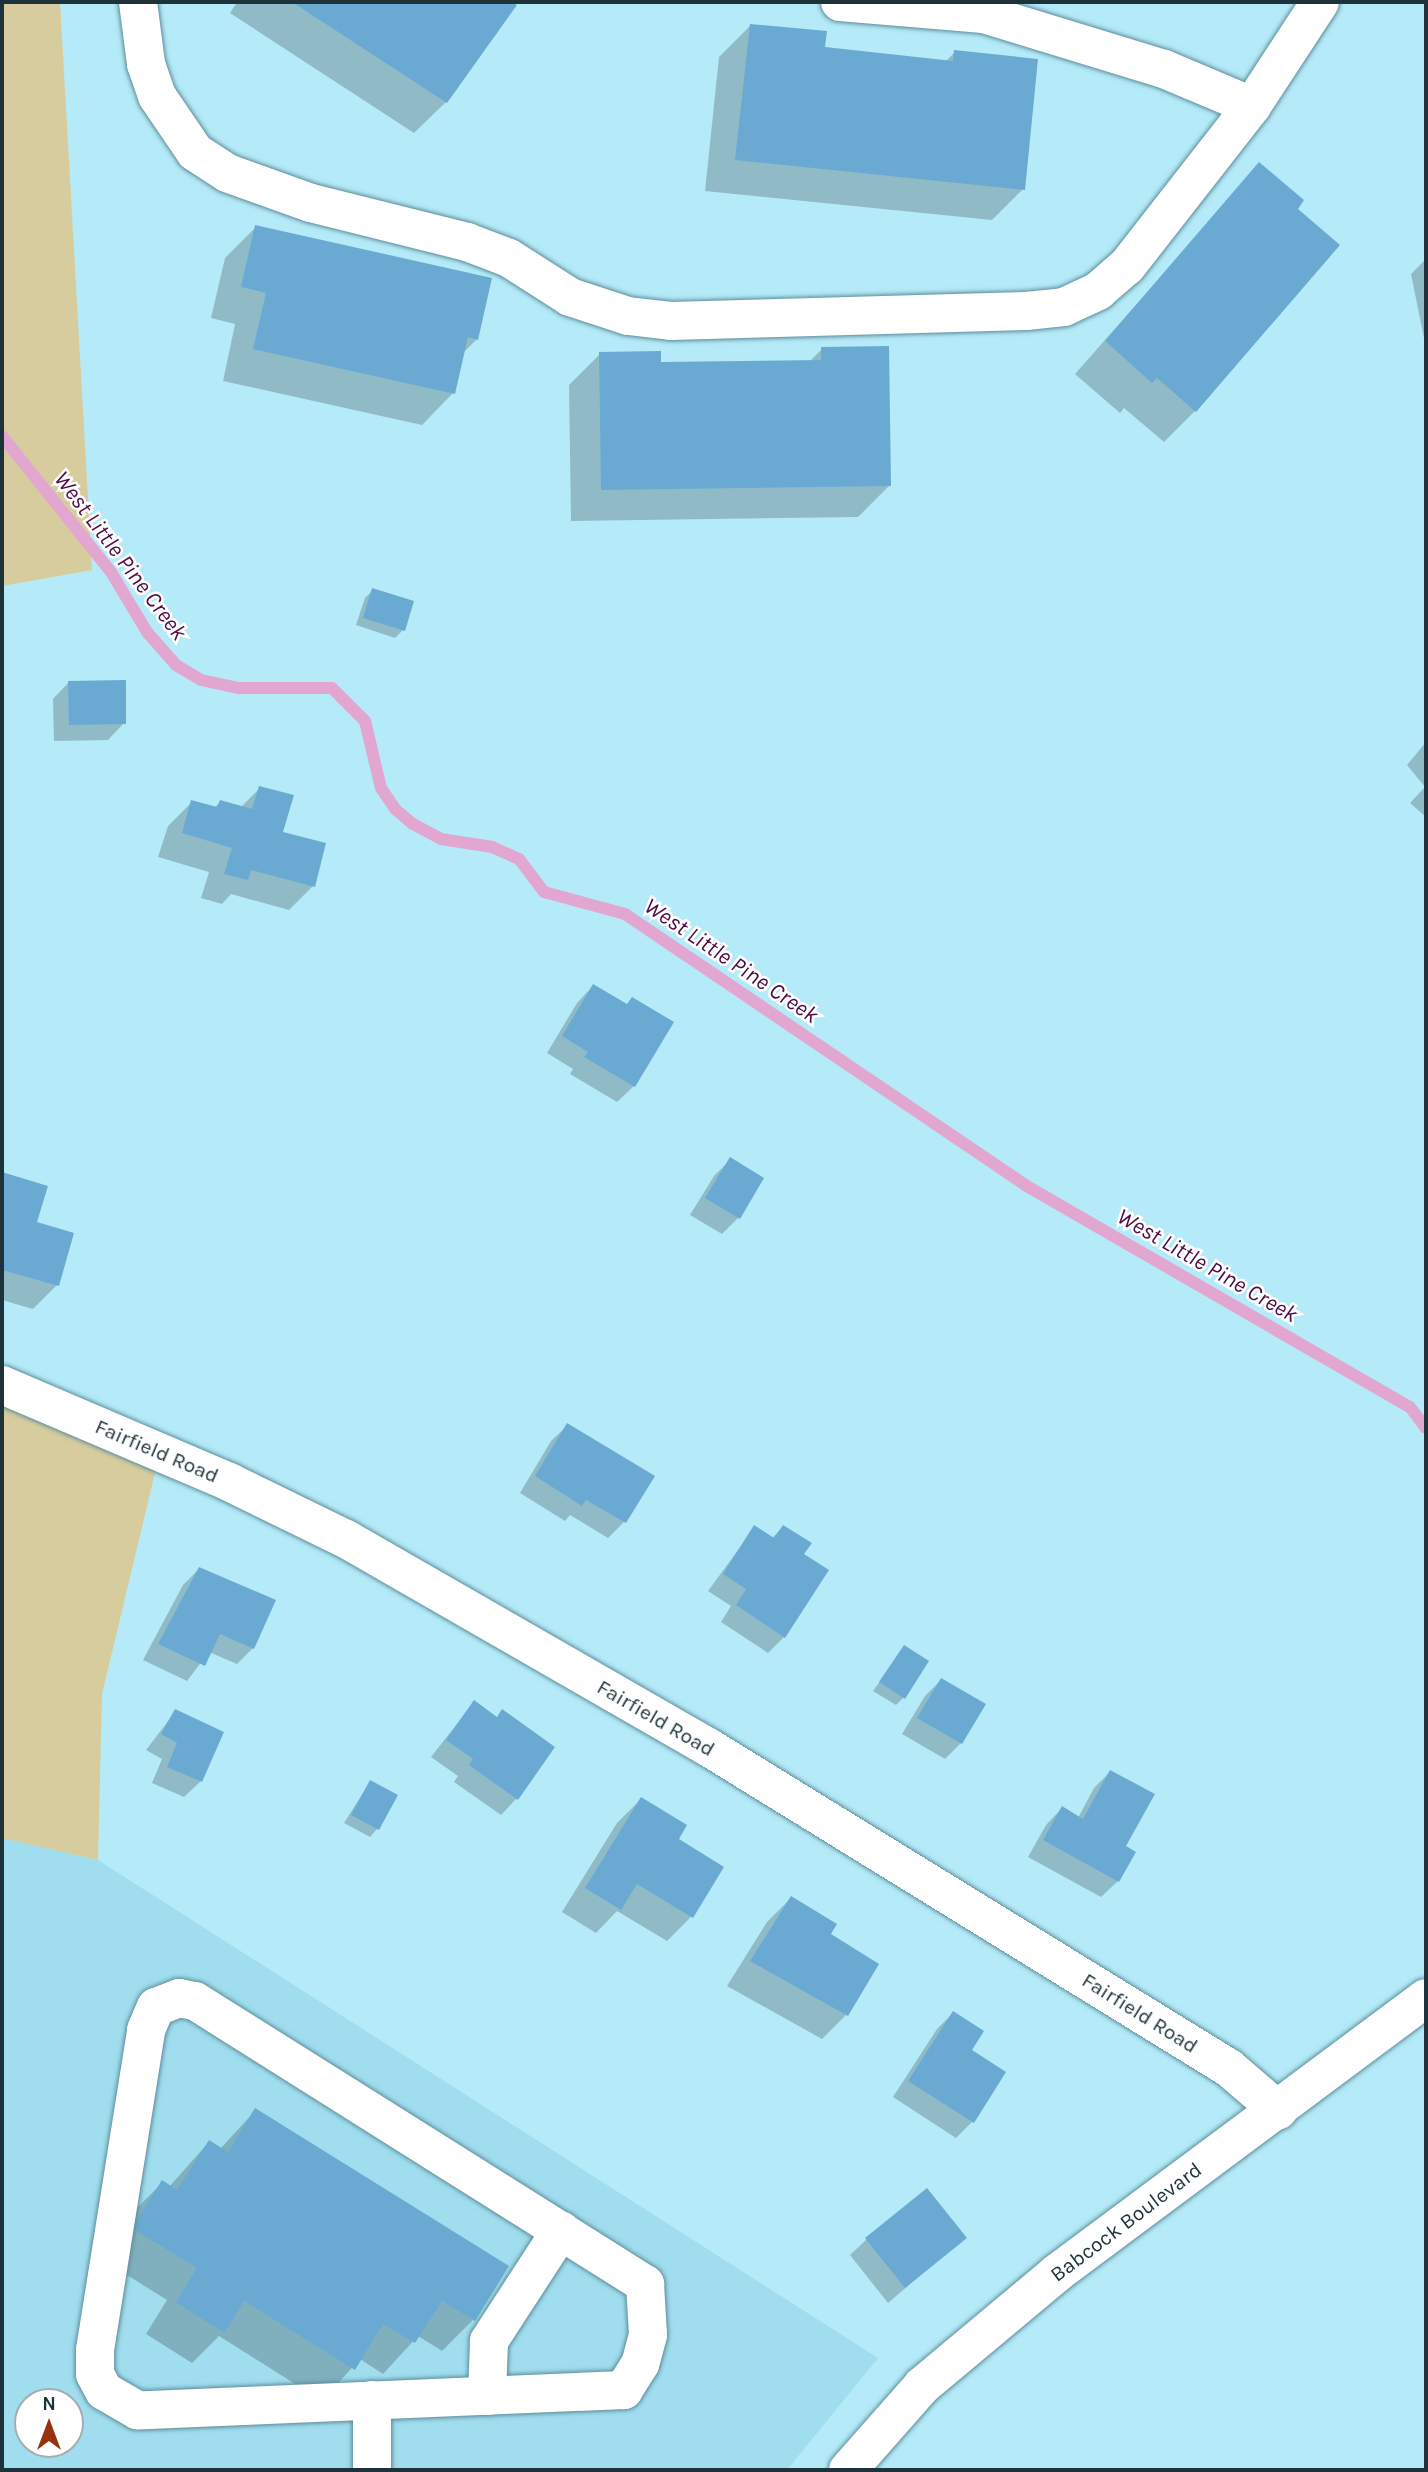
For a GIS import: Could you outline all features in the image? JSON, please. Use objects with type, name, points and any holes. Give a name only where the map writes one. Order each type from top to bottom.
[{"type":"street","points":[[138,2],[146,64],[157,96],[195,152],[227,173],[311,203],[467,242],[509,258],[570,297],[628,316],[671,321],[1064,307],[1098,290],[1127,266],[1252,106],[1320,2]]},
{"type":"street","points":[[840,2],[984,14],[1164,69],[1252,106]]},
{"type":"street","name":"Fairfield Road","points":[[2,1385],[229,1482],[346,1539],[708,1747],[1229,2068],[1278,2110]]},
{"type":"street","name":"Babcock Boulevard","points":[[848,2470],[882,2426],[969,2345],[1057,2273],[1426,1998]]},
{"type":"street","points":[[167,1999],[195,2001],[561,2230],[645,2284],[648,2335],[640,2364],[624,2390],[137,2410],[103,2391],[95,2374],[95,2350],[146,2031],[156,2007],[167,1999]]},
{"type":"street","points":[[487,2396],[489,2341],[561,2230]]},
{"type":"street","points":[[372,2400],[372,2470]]},
{"type":"shaded area","points":[[2,2],[60,2],[92,570],[2,586]]},
{"type":"shaded area","points":[[2,1385],[160,1452],[102,1694],[98,1860],[2,1838]]},
{"type":"shaded area","points":[[2,1838],[98,1860],[878,2358],[787,2470],[2,2470]]},
{"type":"building","points":[[292,2],[511,2],[517,5],[447,103]]},
{"type":"building","points":[[750,24],[827,31],[825,47],[953,61],[954,50],[1038,59],[1025,190],[735,160]]},
{"type":"building","points":[[1259,162],[1304,200],[1298,209],[1340,245],[1196,412],[1157,378],[1152,383],[1105,341]]},
{"type":"building","points":[[255,225],[492,278],[478,340],[468,337],[455,394],[253,349],[266,293],[241,287]]},
{"type":"building","points":[[889,346],[891,486],[601,490],[599,352],[661,351],[661,362],[821,360],[821,347]]},
{"type":"building","points":[[372,588],[414,601],[405,631],[363,618]]},
{"type":"building","points":[[126,680],[126,724],[69,725],[68,681]]},
{"type":"building","points":[[259,786],[294,795],[283,832],[326,843],[315,887],[251,870],[248,880],[224,874],[232,848],[182,833],[191,800],[217,807],[220,800],[252,809]]},
{"type":"building","points":[[593,984],[627,1004],[632,997],[674,1022],[635,1087],[584,1057],[588,1052],[562,1036]]},
{"type":"building","points":[[730,1157],[764,1178],[740,1219],[705,1198]]},
{"type":"building","points":[[2,1172],[48,1186],[37,1222],[74,1233],[59,1286],[2,1270]]},
{"type":"building","points":[[567,1423],[655,1476],[626,1523],[586,1500],[582,1506],[535,1476]]},
{"type":"building","points":[[754,1525],[774,1538],[783,1525],[812,1543],[804,1554],[829,1570],[785,1638],[736,1605],[746,1589],[723,1574]]},
{"type":"building","points":[[199,1567],[276,1600],[254,1649],[220,1634],[205,1666],[158,1644]]},
{"type":"building","points":[[904,1645],[929,1661],[905,1699],[879,1682]]},
{"type":"building","points":[[941,1678],[986,1704],[962,1744],[917,1718]]},
{"type":"building","points":[[474,1700],[497,1717],[502,1709],[555,1747],[518,1800],[469,1765],[473,1759],[446,1740]]},
{"type":"building","points":[[175,1709],[224,1732],[202,1782],[167,1767],[177,1743],[161,1734]]},
{"type":"building","points":[[1110,1770],[1155,1794],[1126,1846],[1136,1852],[1119,1882],[1043,1840],[1062,1806],[1083,1819]]},
{"type":"building","points":[[370,1780],[398,1795],[379,1830],[351,1815]]},
{"type":"building","points":[[641,1797],[687,1825],[679,1839],[724,1867],[693,1918],[637,1884],[621,1910],[585,1888]]},
{"type":"building","points":[[791,1896],[837,1924],[831,1934],[879,1964],[848,2016],[750,1961]]},
{"type":"building","points":[[953,2011],[984,2031],[972,2050],[1006,2072],[974,2123],[908,2081]]},
{"type":"building","points":[[255,2108],[509,2266],[475,2321],[442,2301],[415,2343],[383,2324],[355,2370],[244,2301],[224,2333],[176,2302],[197,2268],[132,2228],[162,2180],[177,2190],[209,2140],[228,2152]]},
{"type":"building","points":[[927,2188],[967,2238],[905,2288],[865,2238]]},
{"type":"waterway","name":"West Little Pine Creek","points":[[2,436],[111,572],[147,632],[176,665],[201,680],[240,688],[332,688],[365,721],[381,788],[395,809],[413,824],[441,839],[492,847],[519,859],[544,892],[625,914],[1025,1185],[1410,1407],[1426,1428]]}]
